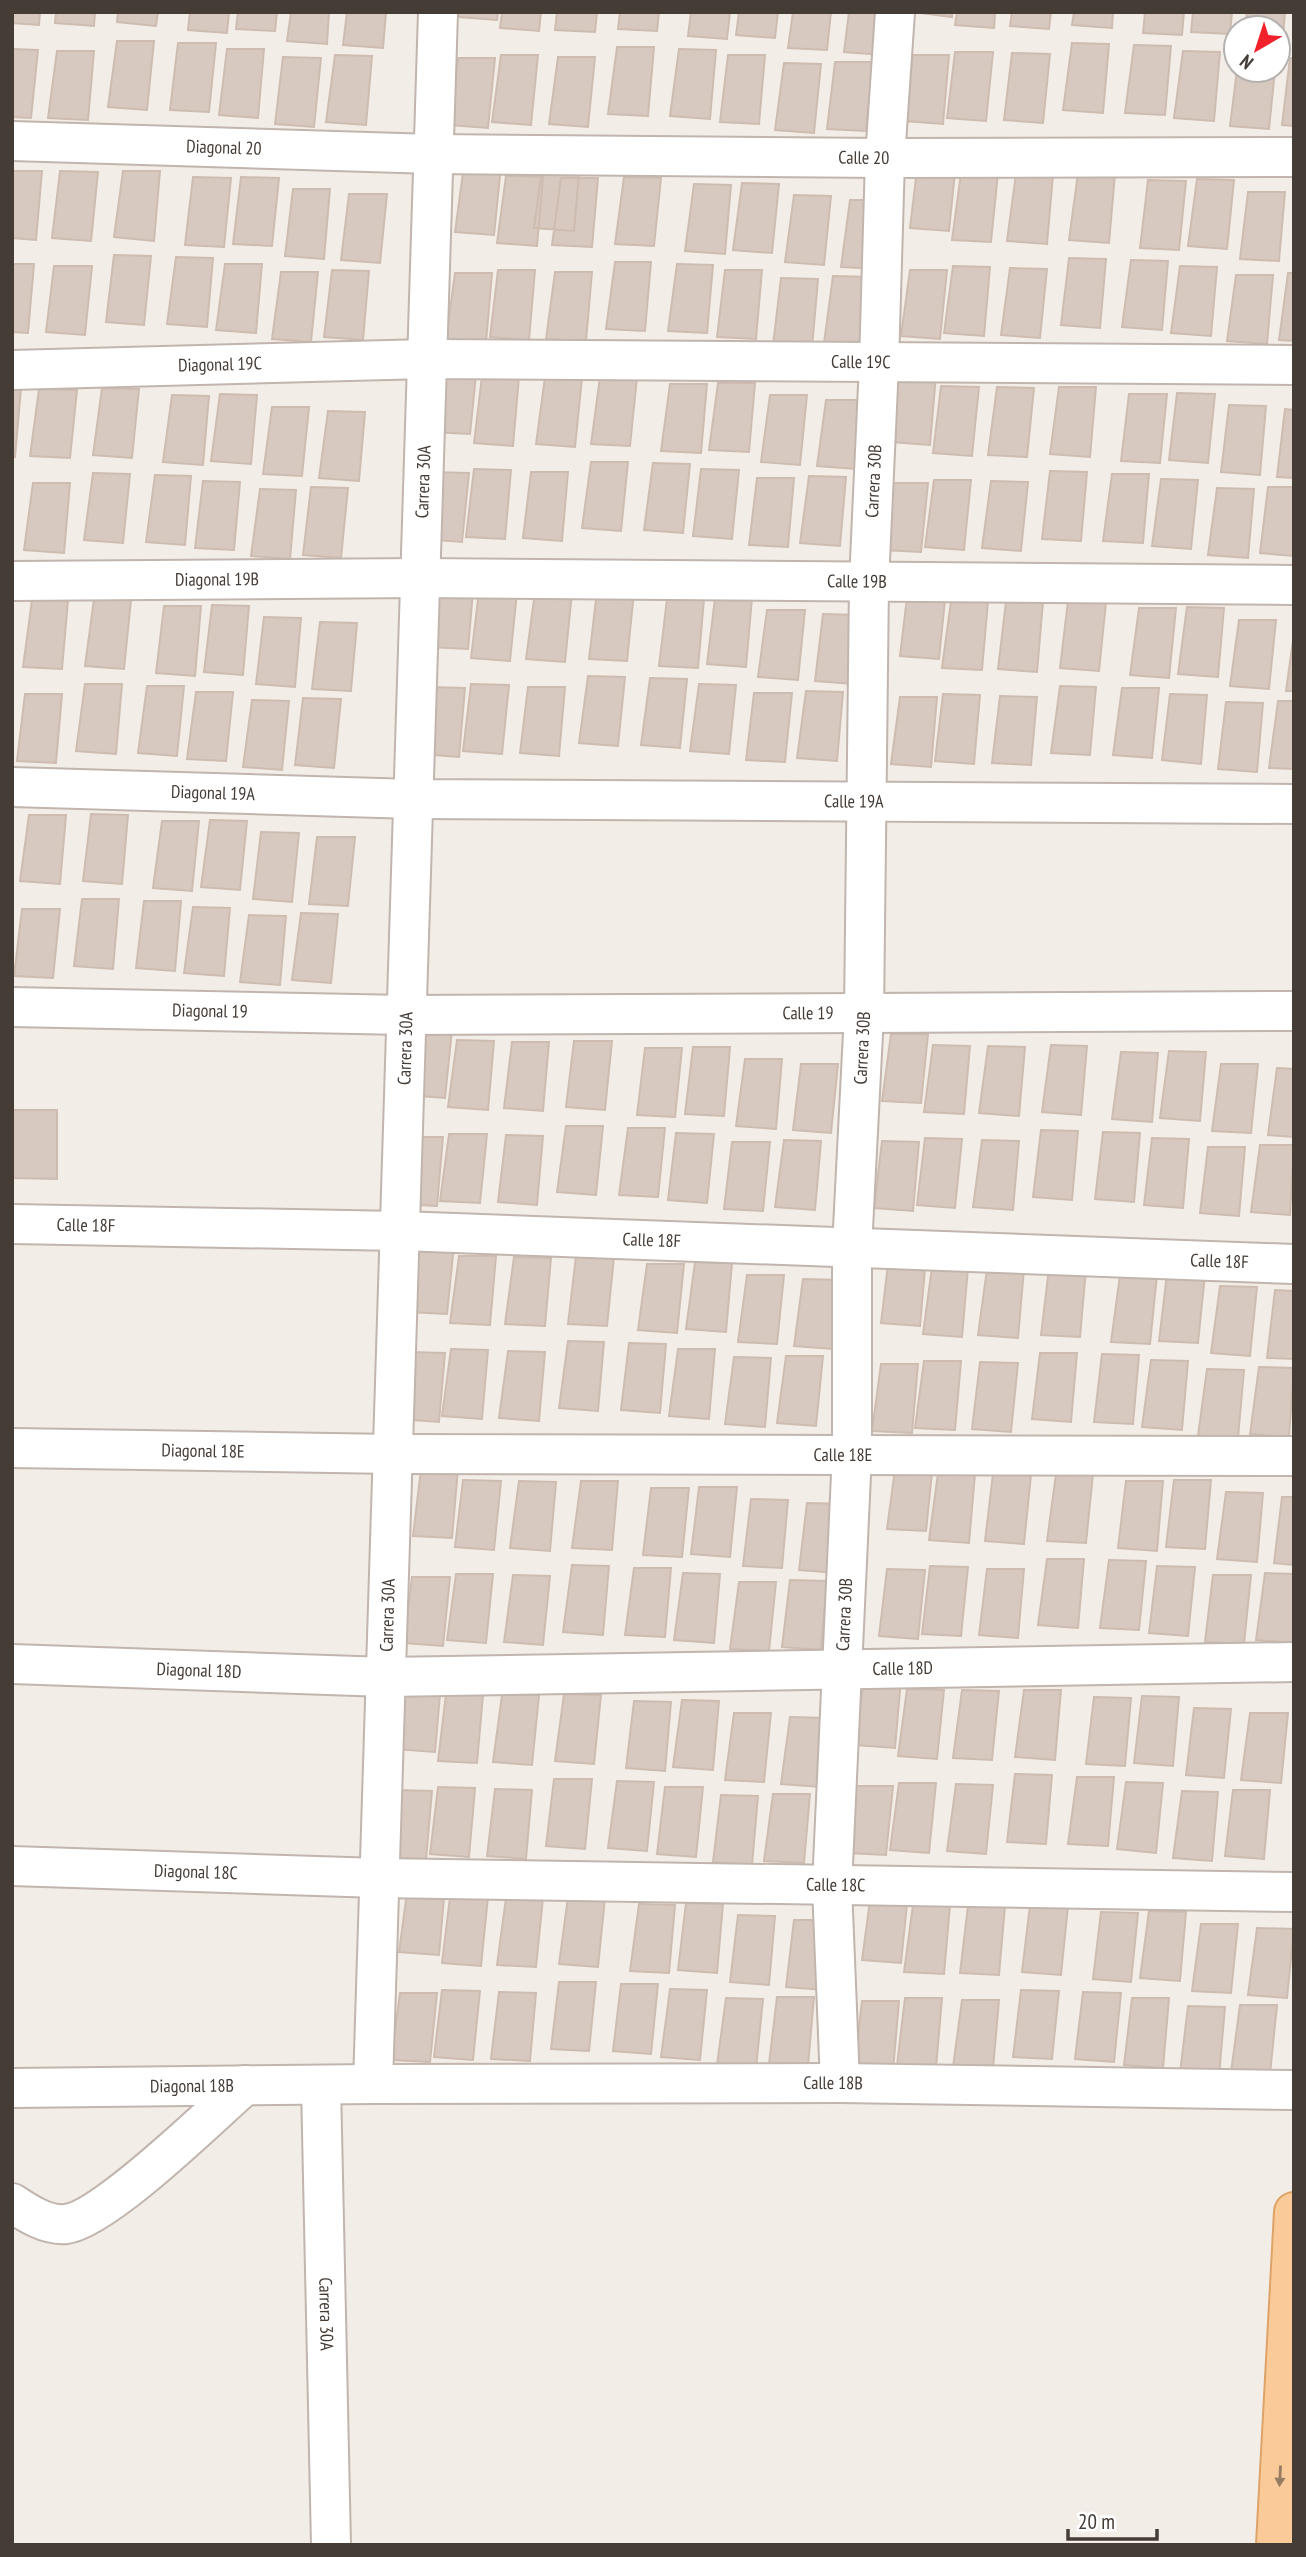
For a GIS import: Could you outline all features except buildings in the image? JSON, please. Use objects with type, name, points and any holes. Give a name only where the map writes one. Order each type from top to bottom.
[{"type":"main road","points":[[1276,2545],[1294,2212]]},
{"type":"street","name":"Carrera 30A","points":[[373,2084],[438,12]]},
{"type":"street","name":"Carrera 30B","points":[[840,2083],[832,1886],[852,1453],[852,1248],[864,1014],[869,582],[885,158],[895,12]]},
{"type":"street","name":"Diagonal 20","points":[[12,141],[433,154]]},
{"type":"street","name":"Calle 20","points":[[433,154],[1294,158]]},
{"type":"street","name":"Calle 19C","points":[[427,359],[1294,365]]},
{"type":"street","name":"Diagonal 19C","points":[[12,370],[427,359]]},
{"type":"street","name":"Diagonal 19B","points":[[12,581],[420,578]]},
{"type":"street","name":"Calle 19B","points":[[420,578],[1294,585]]},
{"type":"street","name":"Diagonal 19A","points":[[12,787],[413,799]]},
{"type":"street","name":"Calle 19A","points":[[413,799],[1294,804]]},
{"type":"street","name":"Diagonal 19","points":[[12,1007],[407,1014]]},
{"type":"street","name":"Calle 19","points":[[407,1014],[1294,1011]]},
{"type":"street","name":"Calle 18F","points":[[12,1224],[400,1231],[1294,1264]]},
{"type":"street","name":"Diagonal 18E","points":[[12,1448],[393,1454]]},
{"type":"street","name":"Calle 18E","points":[[393,1454],[1294,1456]]},
{"type":"street","name":"Calle 18D","points":[[386,1677],[1294,1662]]},
{"type":"street","name":"Diagonal 18D","points":[[12,1664],[386,1677]]},
{"type":"street","name":"Diagonal 18C","points":[[12,1866],[379,1878]]},
{"type":"street","name":"Calle 18C","points":[[379,1878],[1294,1892]]},
{"type":"street","name":"Calle 18B","points":[[373,2084],[840,2083],[1294,2090]]},
{"type":"street","name":"Diagonal 18B","points":[[12,2088],[373,2084]]},
{"type":"street","points":[[12,2203],[35,2218],[66,2224],[100,2209],[143,2175],[244,2085]]},
{"type":"street","name":"Carrera 30A","points":[[321,2085],[331,2545]]}]
